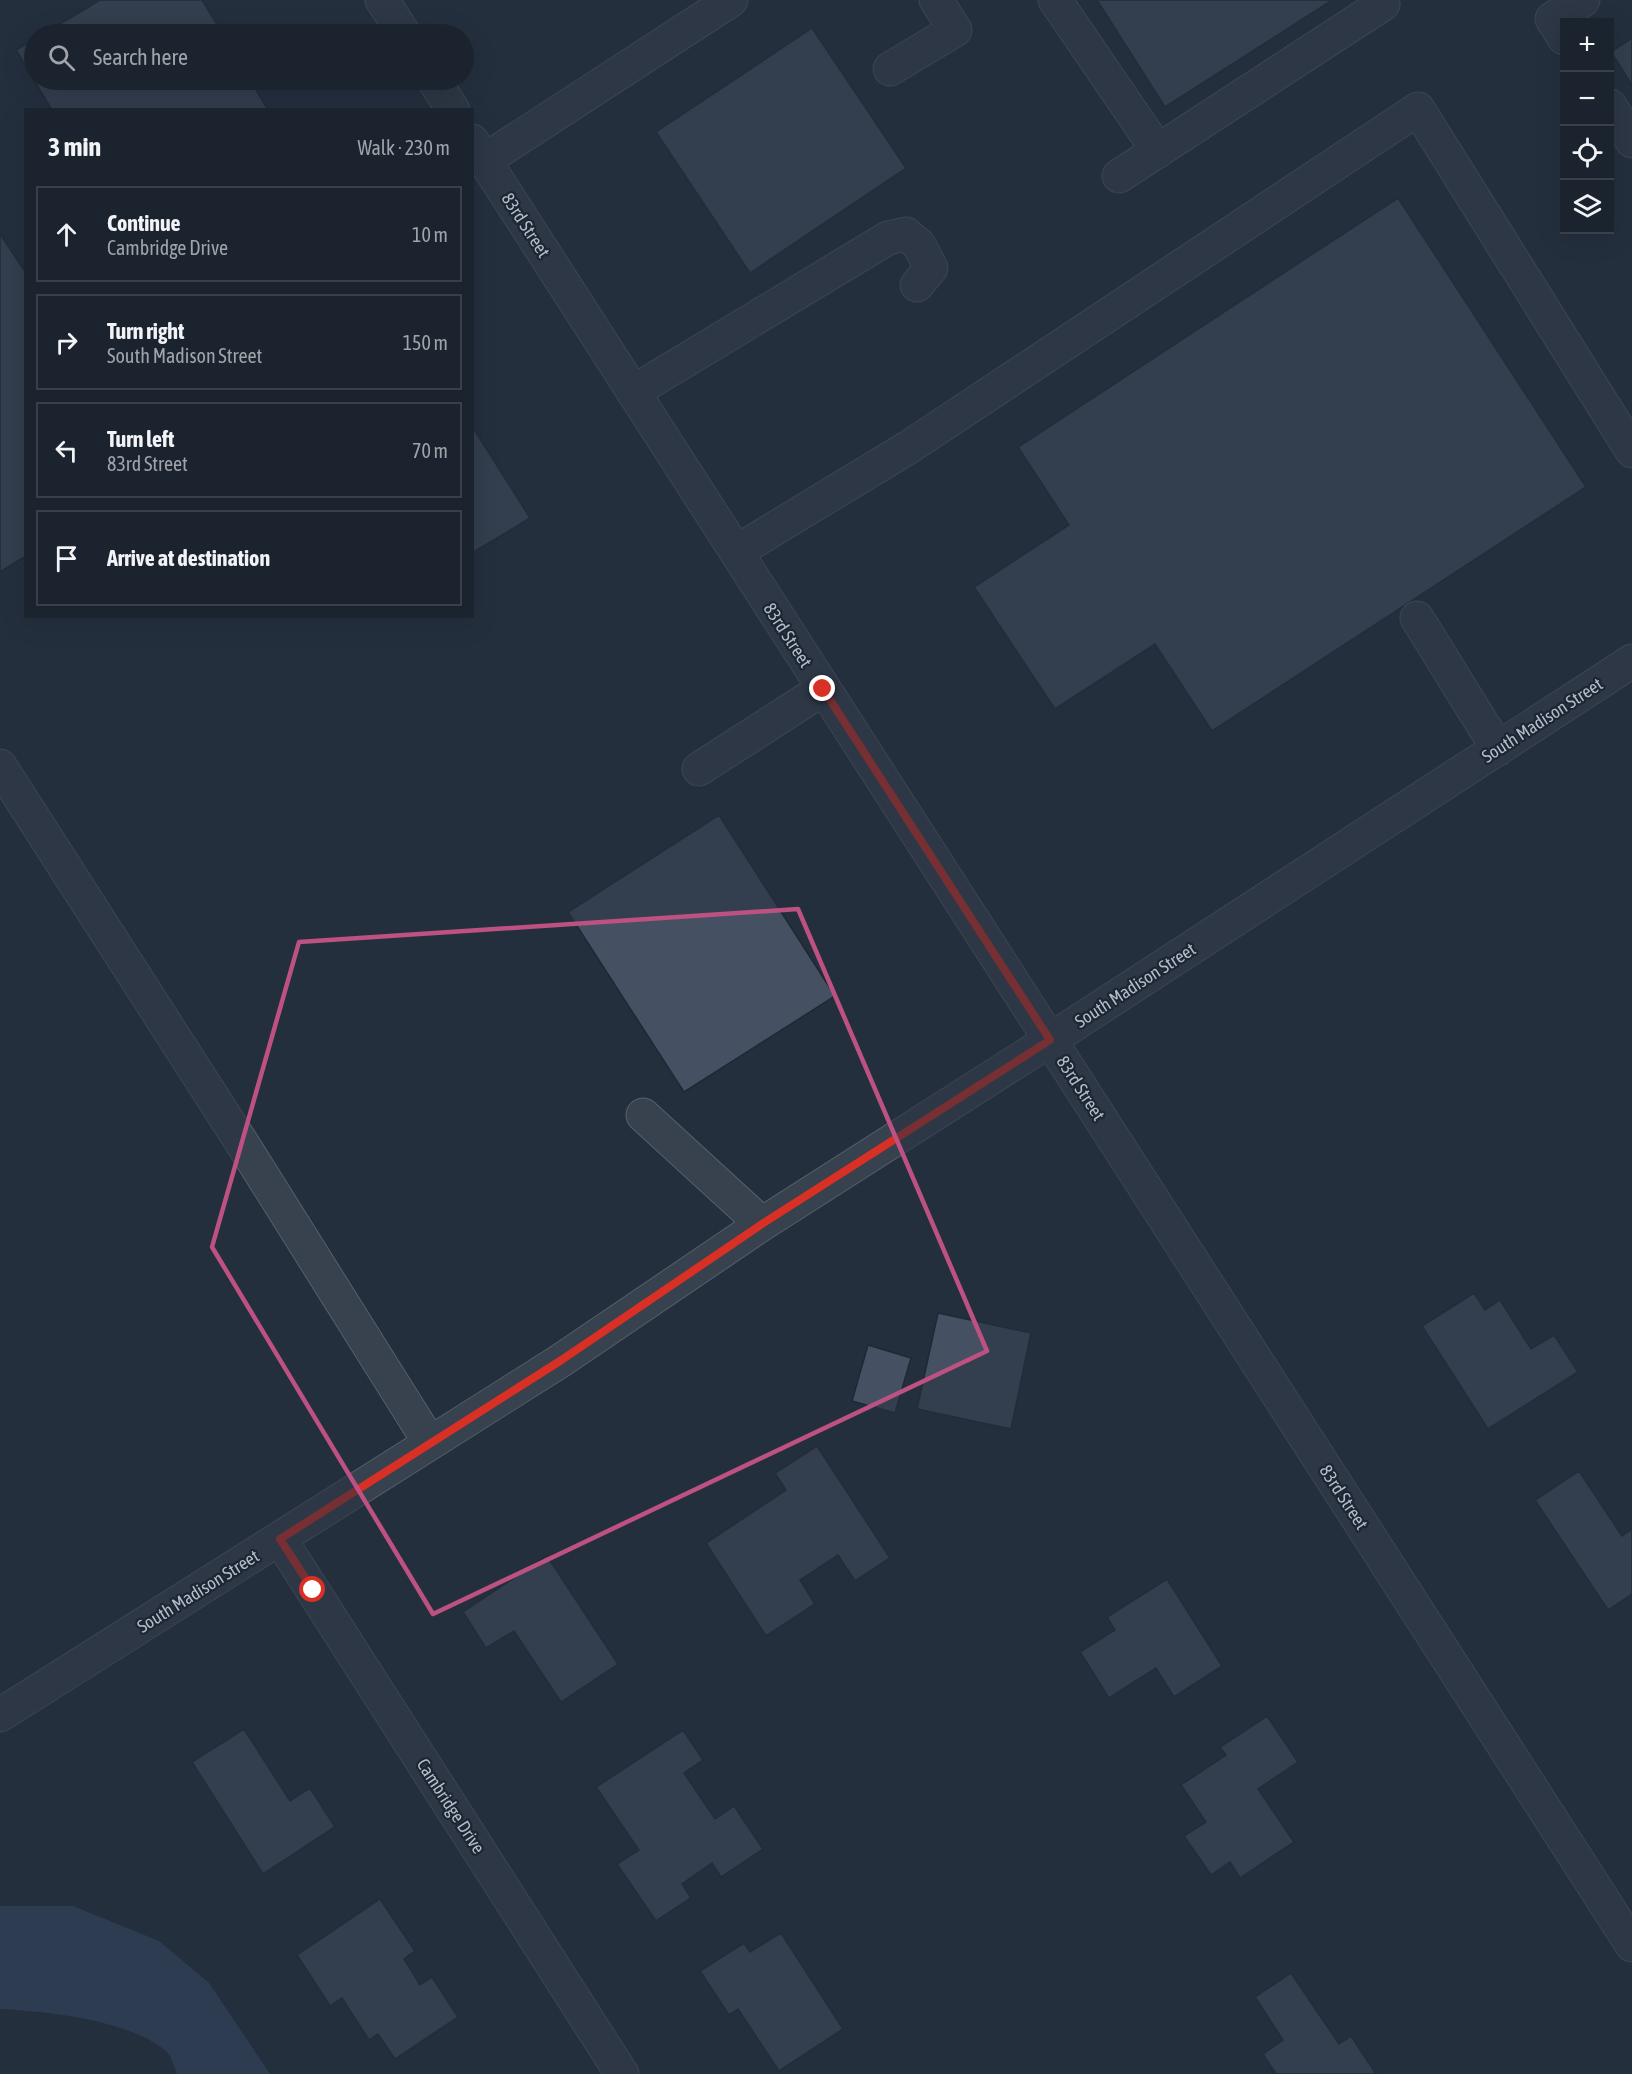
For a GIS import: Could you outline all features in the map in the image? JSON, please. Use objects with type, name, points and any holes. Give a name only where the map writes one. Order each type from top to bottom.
[{"type":"street","points":[[382,0],[398,24]]},
{"type":"street","points":[[479,150],[731,0]]},
{"type":"street","points":[[890,69],[955,30],[936,0]]},
{"type":"street","points":[[1055,0],[1158,151]]},
{"type":"street","points":[[1119,176],[1383,4],[1381,0]]},
{"type":"street","points":[[1560,32],[1552,19],[1582,0]]},
{"type":"street","points":[[440,90],[452,108]]},
{"type":"street","points":[[735,552],[909,447],[1418,109],[1632,451]]},
{"type":"street","points":[[1614,112],[1632,141]]},
{"type":"street","name":"83rd Street","points":[[479,150],[823,689],[1632,1945]]},
{"type":"street","points":[[633,392],[888,238],[906,234],[919,245],[931,268],[917,285]]},
{"type":"street","points":[[1417,618],[1498,748]]},
{"type":"street","name":"South Madison Street","points":[[0,1715],[560,1361],[762,1224],[1050,1040],[1632,661]]},
{"type":"street","points":[[699,769],[823,689]]},
{"type":"street","points":[[0,766],[248,1151],[430,1443]]},
{"type":"street","points":[[643,1115],[762,1224]]},
{"type":"street","name":"Cambridge Drive","points":[[280,1539],[622,2074]]},
{"type":"highlighted area","points":[[798,909],[987,1351],[433,1614],[212,1247],[299,942]]},
{"type":"water","points":[[0,1906],[73,1906],[159,1941],[209,1983],[270,2074],[177,2074],[167,2052],[130,2031],[109,2024],[63,2015],[0,2009]]},
{"type":"building","points":[[100,0],[202,0],[217,24],[60,24]]},
{"type":"building","points":[[1097,0],[1330,0],[1331,1],[1165,107]]},
{"type":"building","points":[[812,28],[906,168],[750,273],[656,132]]},
{"type":"building","points":[[1632,38],[1632,85],[1614,57],[1614,50]]},
{"type":"building","points":[[24,45],[24,63],[16,50]]},
{"type":"building","points":[[40,90],[256,90],[267,108],[51,108]]},
{"type":"building","points":[[1398,198],[1586,487],[1212,731],[1155,644],[1055,709],[974,587],[1069,525],[1018,447]]},
{"type":"building","points":[[0,234],[24,270],[24,557],[0,572]]},
{"type":"building","points":[[474,429],[530,518],[474,552]]},
{"type":"building","points":[[719,815],[835,996],[684,1092],[568,912]]},
{"type":"building","points":[[1474,1293],[1485,1310],[1500,1300],[1531,1349],[1554,1335],[1578,1372],[1488,1429],[1422,1326]]},
{"type":"building","points":[[938,1313],[1031,1333],[1011,1429],[917,1409]]},
{"type":"building","points":[[868,1345],[911,1358],[895,1413],[852,1401]]},
{"type":"building","points":[[817,1446],[890,1558],[855,1581],[838,1555],[800,1580],[815,1604],[766,1636],[706,1543],[786,1490],[775,1473]]},
{"type":"building","points":[[1579,1471],[1622,1536],[1632,1529],[1632,1594],[1608,1610],[1535,1500]]},
{"type":"building","points":[[547,1556],[618,1664],[561,1702],[514,1631],[486,1648],[463,1612]]},
{"type":"building","points":[[1167,1579],[1222,1666],[1174,1697],[1156,1668],[1109,1698],[1080,1652],[1115,1630],[1107,1617]]},
{"type":"building","points":[[1267,1716],[1298,1762],[1258,1789],[1294,1842],[1240,1878],[1230,1862],[1211,1875],[1184,1836],[1206,1822],[1181,1785],[1226,1755],[1220,1747]]},
{"type":"building","points":[[244,1729],[290,1801],[310,1788],[335,1827],[263,1874],[192,1762]]},
{"type":"building","points":[[683,1730],[703,1760],[684,1773],[715,1819],[734,1806],[763,1849],[721,1877],[712,1863],[682,1884],[691,1898],[656,1921],[617,1864],[639,1850],[596,1787]]},
{"type":"building","points":[[380,1899],[415,1951],[404,1959],[420,1985],[432,1977],[458,2017],[395,2059],[378,2034],[369,2040],[342,1998],[330,2006],[297,1955]]},
{"type":"building","points":[[781,1933],[843,2029],[779,2071],[738,2009],[729,2015],[700,1971],[744,1943],[750,1952]]},
{"type":"building","points":[[1291,1973],[1339,2044],[1351,2036],[1376,2074],[1276,2074],[1263,2054],[1283,2040],[1255,1997]]},
{"type":"route","points":[[313,1590],[280,1539],[560,1361],[762,1224],[1050,1040],[823,689]]}]
